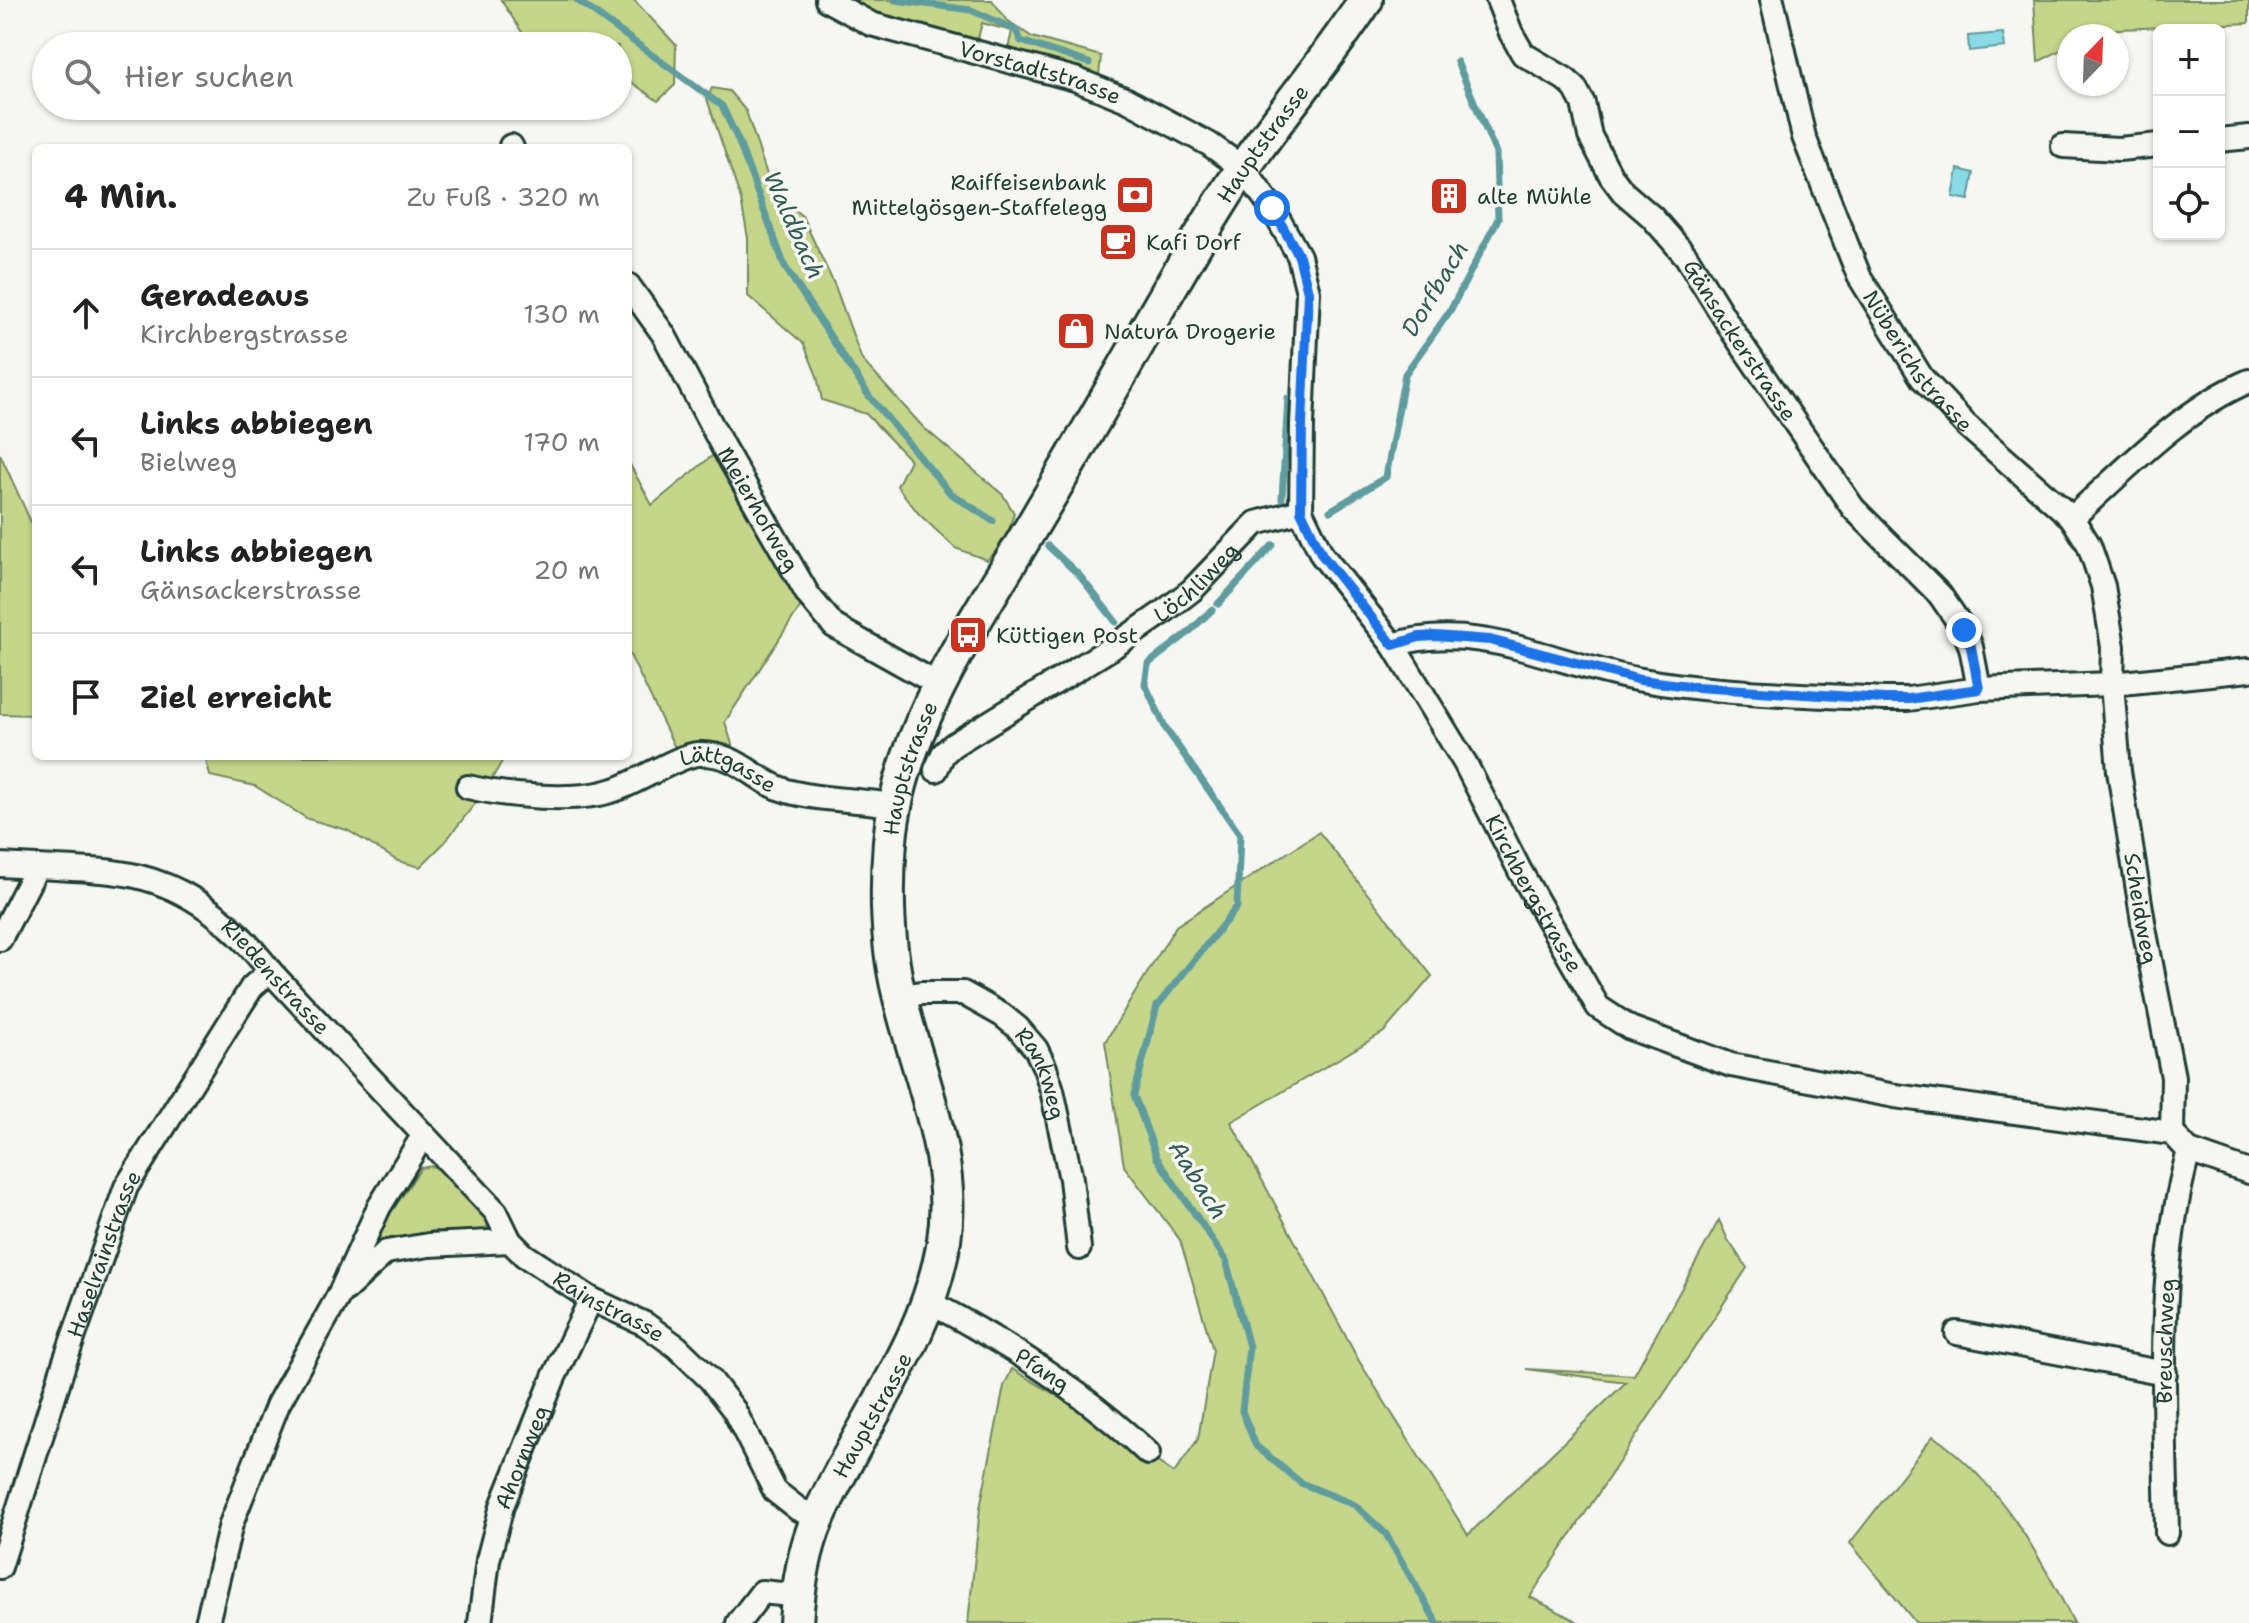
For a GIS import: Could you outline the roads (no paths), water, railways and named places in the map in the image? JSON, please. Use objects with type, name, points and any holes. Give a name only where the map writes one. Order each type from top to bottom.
[{"type":"street","name":"Vorstadtstrasse","points":[[827,0],[871,24],[1075,79],[1101,89],[1161,117],[1209,144],[1243,168]]},
{"type":"street","name":"Hauptstrasse","points":[[797,1609],[805,1562],[818,1518],[890,1385],[927,1302],[944,1240],[946,1202],[938,1130],[899,997],[891,934],[890,843],[910,754],[941,686],[1178,274],[1243,168],[1366,0]]},
{"type":"street","name":"Gänsackerstrasse","points":[[1498,0],[1523,54],[1575,88],[1583,103],[1590,136],[1611,176],[1686,256],[1733,332],[1853,508],[1947,605],[1971,647],[1979,689]]},
{"type":"street","name":"Nüberichstrasse","points":[[1772,0],[1804,137],[1859,276],[1922,378],[1966,425],[2072,518],[2089,545],[2103,586],[2113,647],[2112,684]]},
{"type":"street","points":[[2225,139],[2249,137]]},
{"type":"street","points":[[2063,146],[2119,149],[2153,146]]},
{"type":"street","name":"Kirchbergstrasse","points":[[1243,168],[1272,208],[1299,256],[1308,292],[1301,511],[1322,555],[1393,645],[1465,763],[1520,871],[1598,1007],[1630,1028],[1731,1065],[1895,1096],[2172,1133]]},
{"type":"street","name":"Meierhofweg","points":[[632,291],[664,335],[723,447],[808,595],[834,626],[941,686]]},
{"type":"street","points":[[2072,518],[2137,458],[2186,419],[2249,381]]},
{"type":"street","name":"Löchliweg","points":[[936,770],[943,754],[953,745],[1113,647],[1192,590],[1256,523],[1301,511]]},
{"type":"street","points":[[1393,645],[1435,636],[1490,640],[1640,680],[1697,687],[1884,699],[1908,699],[1979,689],[2112,684],[2249,670]]},
{"type":"street","name":"Scheidweg","points":[[2112,684],[2121,785],[2144,928],[2173,1077],[2172,1133]]},
{"type":"street","name":"Lättgasse","points":[[468,787],[500,795],[581,796],[612,791],[693,754],[710,754],[738,763],[784,791],[896,806]]},
{"type":"street","name":"Riedenstrasse","points":[[0,865],[136,876],[188,895],[231,927],[253,949],[270,971],[496,1212],[510,1241]]},
{"type":"street","points":[[0,939],[37,867]]},
{"type":"street","name":"Haselrainstrasse","points":[[0,1567],[64,1364],[126,1187],[252,987],[270,971]]},
{"type":"street","name":"Rankweg","points":[[899,997],[921,993],[963,993],[1002,1015],[1036,1049],[1052,1090],[1071,1179],[1079,1248]]},
{"type":"street","points":[[2172,1133],[2189,1151],[2249,1172]]},
{"type":"street","points":[[207,1623],[231,1524],[278,1404],[339,1295],[379,1207],[423,1136]]},
{"type":"street","name":"Breuschweg","points":[[2167,1533],[2165,1291],[2181,1180],[2189,1151]]},
{"type":"street","points":[[339,1295],[386,1252],[429,1245],[510,1241]]},
{"type":"street","name":"Rainstrasse","points":[[510,1241],[543,1269],[591,1299],[645,1324],[677,1347],[734,1410],[775,1491],[798,1509],[818,1518]]},
{"type":"street","name":"Ahornweg","points":[[480,1623],[488,1560],[502,1506],[554,1377],[591,1299]]},
{"type":"street","name":"Pfang","points":[[927,1302],[1049,1371],[1118,1425],[1148,1453]]},
{"type":"street","points":[[1957,1333],[2165,1373]]},
{"type":"street","points":[[738,1623],[762,1592],[797,1609]]},
{"type":"water","points":[[2003,33],[2005,47],[1969,51],[1968,36]]},
{"type":"water","points":[[1958,169],[1974,173],[1969,200],[1953,197]]},
{"type":"waterway","name":"Waldbach","points":[[577,0],[621,32]]},
{"type":"waterway","points":[[895,0],[971,10],[1016,30],[1021,41],[1089,63]]},
{"type":"waterway","name":"Waldbach","points":[[632,40],[722,106],[738,140],[785,267],[869,396],[950,493],[993,521]]},
{"type":"waterway","name":"Dorfbach","points":[[1330,511],[1386,477],[1405,374],[1450,311],[1498,219],[1496,153],[1457,62]]},
{"type":"waterway","points":[[1282,499],[1288,398]]},
{"type":"waterway","name":"Aabach","points":[[1218,604],[1273,545]]},
{"type":"waterway","name":"Waldbach","points":[[1048,546],[1079,575],[1116,622]]},
{"type":"waterway","name":"Aabach","points":[[1212,610],[1148,664],[1145,684],[1166,729],[1240,835],[1237,907],[1157,1006],[1134,1095],[1157,1158],[1226,1260],[1249,1347],[1242,1411],[1256,1446],[1301,1483],[1355,1505],[1386,1534],[1437,1623]]},
{"type":"place","name":"Raiffeisenbank Mittelgösgen-Staffelegg","points":[[1135,195]]},
{"type":"place","name":"alte Mühle","points":[[1449,196]]},
{"type":"place","name":"Kafi Dorf","points":[[1118,242]]},
{"type":"place","name":"Natura Drogerie","points":[[1076,331]]},
{"type":"place","name":"Küttigen Post","points":[[968,635]]}]
